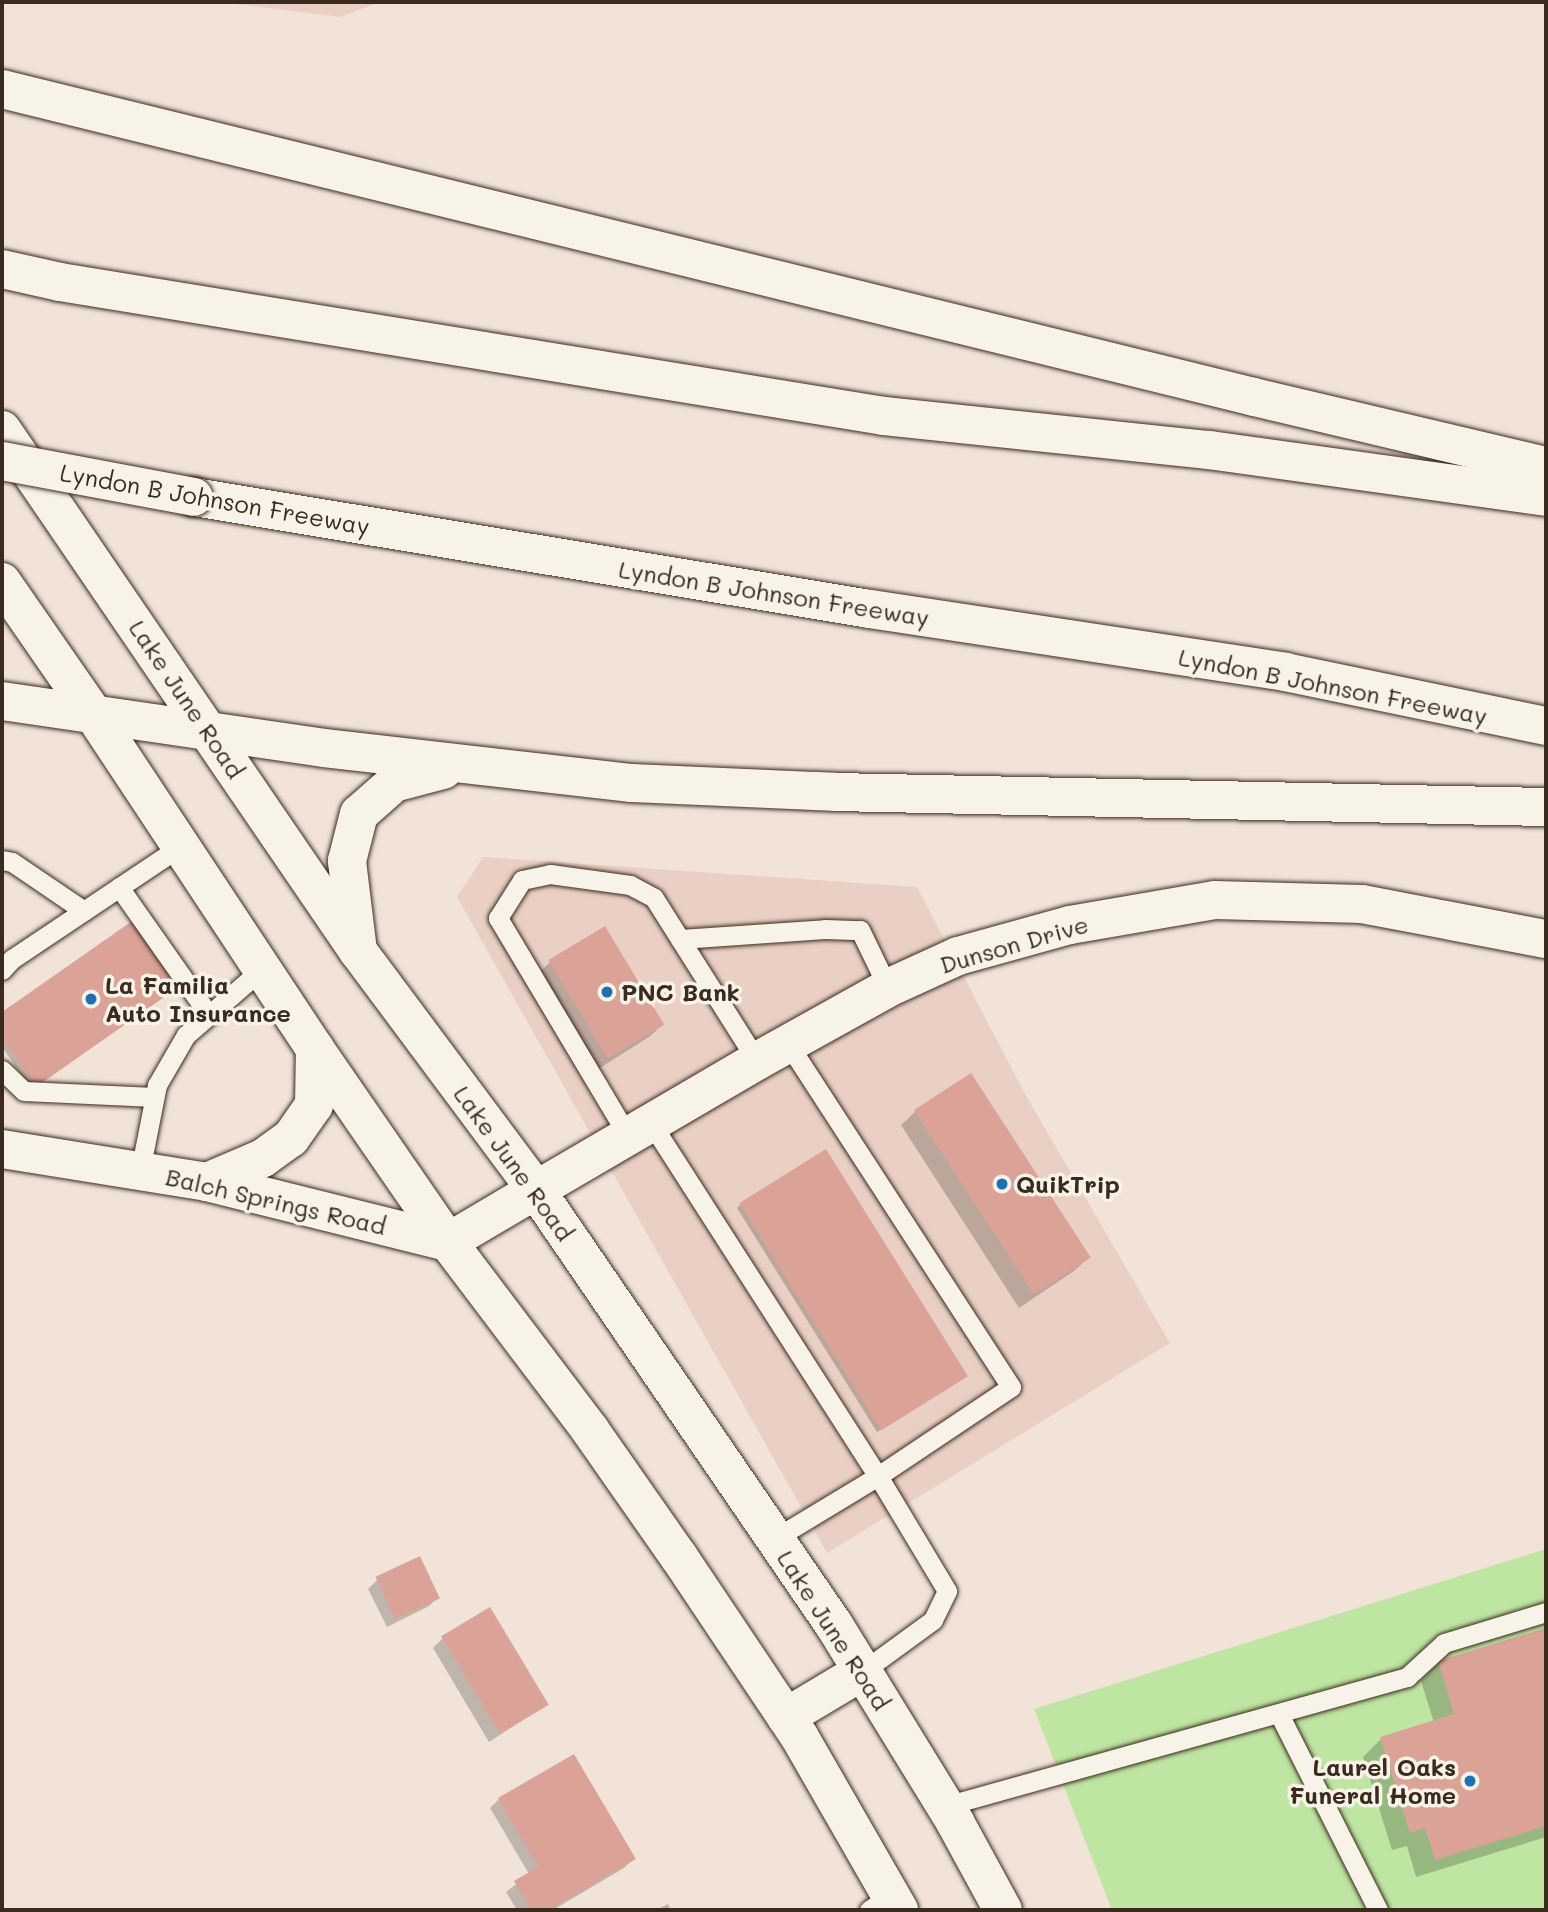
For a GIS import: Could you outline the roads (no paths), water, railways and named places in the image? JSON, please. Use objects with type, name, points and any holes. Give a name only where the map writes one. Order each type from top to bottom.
[{"type":"main road","points":[[2,89],[1254,397],[1546,466]]},
{"type":"main road","points":[[2,269],[60,282],[884,416],[1209,450],[1546,497]]},
{"type":"main road","name":"Lake June Road","points":[[2,430],[358,951],[536,1191],[774,1539],[863,1671],[945,1806],[1003,1910]]},
{"type":"main road","name":"Lyndon B Johnson Freeway","points":[[2,461],[194,497],[870,609],[1285,673],[1546,726]]},
{"type":"main road","points":[[2,582],[94,715],[314,1049],[448,1242],[590,1430],[786,1717],[886,1905]]},
{"type":"main road","points":[[2,701],[464,765],[632,783],[835,792],[1546,807]]},
{"type":"main road","points":[[358,951],[347,862],[359,814],[394,783],[464,765]]},
{"type":"main road","name":"Dunson Drive","points":[[536,1191],[772,1052],[888,988],[958,956],[1070,925],[1215,900],[1362,904],[1546,939]]},
{"type":"main road","points":[[207,1182],[262,1158],[291,1138],[313,1105],[314,1049]]},
{"type":"main road","name":"Balch Springs Road","points":[[2,1149],[207,1182],[448,1242]]},
{"type":"main road","points":[[448,1242],[536,1191]]},
{"type":"main road","points":[[786,1717],[863,1671]]},
{"type":"lane","points":[[2,970],[12,959],[181,846]]},
{"type":"lane","points":[[2,860],[12,862],[84,911]]},
{"type":"lane","points":[[774,1539],[878,1476],[1012,1387],[772,1052],[680,939],[654,898],[630,885],[550,874],[522,880],[498,918],[878,1476],[947,1591],[933,1620],[863,1671]]},
{"type":"lane","points":[[119,887],[209,1015]]},
{"type":"lane","points":[[680,939],[825,929],[860,930],[888,988]]},
{"type":"lane","points":[[140,1171],[157,1085],[186,1035],[262,969]]},
{"type":"lane","points":[[2,1070],[24,1091],[154,1097]]},
{"type":"lane","points":[[945,1806],[1407,1677],[1444,1643],[1546,1612]]},
{"type":"lane","points":[[1279,1714],[1378,1910]]},
{"type":"place","name":"PNC Bank","points":[[607,992]]},
{"type":"place","name":"La Familia Auto Insurance","points":[[91,999]]},
{"type":"place","name":"QuikTrip","points":[[1002,1184]]},
{"type":"place","name":"Laurel Oaks Funeral Home","points":[[1470,1781]]}]
